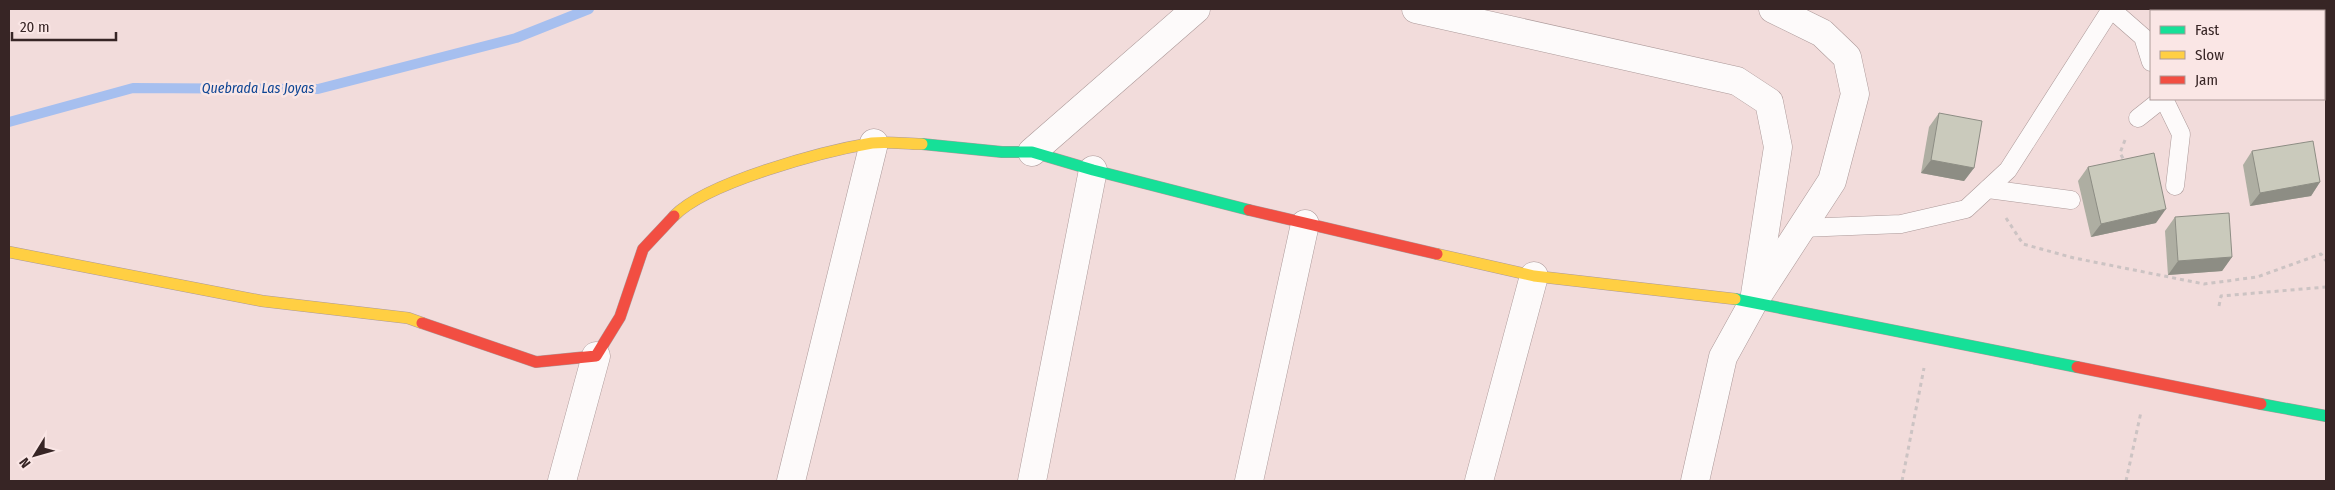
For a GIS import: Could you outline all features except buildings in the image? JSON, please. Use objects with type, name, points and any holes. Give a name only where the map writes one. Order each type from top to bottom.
[{"type":"street","points":[[1032,152],[1196,9]]},
{"type":"street","points":[[1416,9],[1737,81],[1769,102],[1778,147],[1754,301]]},
{"type":"street","points":[[1695,481],[1722,357],[1754,301],[1832,182],[1855,94],[1847,57],[1822,33],[1773,9]]},
{"type":"street","points":[[792,481],[874,143]]},
{"type":"street","points":[[562,481],[596,356],[620,317],[643,249],[684,206],[733,183],[787,163],[874,143],[927,144],[1002,152],[1032,152],[1093,170],[1305,224],[1534,276],[1754,301],[2147,382],[2326,416]]},
{"type":"street","points":[[1032,481],[1093,170]]},
{"type":"street","points":[[1249,481],[1305,224]]},
{"type":"street","points":[[9,252],[262,301],[408,318],[536,362],[596,356]]},
{"type":"street","points":[[1479,481],[1534,276]]},
{"type":"lane","points":[[1802,228],[1901,224],[1966,209],[2008,170],[2111,9],[2143,37],[2150,59]]},
{"type":"lane","points":[[2138,118],[2162,100]]},
{"type":"lane","points":[[2164,100],[2181,134],[2175,186]]},
{"type":"lane","points":[[1988,188],[2071,200]]},
{"type":"path","points":[[1988,188],[2023,244],[2074,258],[2204,284],[2257,277],[2321,254],[2326,261]]},
{"type":"path","points":[[2219,306],[2221,296],[2326,287]]},
{"type":"path","points":[[1902,481],[1930,336]]},
{"type":"path","points":[[2126,481],[2147,382]]},
{"type":"waterway","name":"Quebrada Las Joyas","points":[[9,122],[133,88],[318,89],[516,38],[589,9]]},
{"type":"traffic: fast","points":[[922,144],[1002,152],[1032,152],[1093,170],[1249,210]]},
{"type":"traffic: fast","points":[[1735,299],[2077,367]]},
{"type":"traffic: fast","points":[[2261,404],[2326,416]]},
{"type":"traffic: slow","points":[[674,216],[690,203],[712,191],[738,180],[797,161],[872,143],[922,144]]},
{"type":"traffic: slow","points":[[9,252],[262,301],[408,318],[422,323]]},
{"type":"traffic: slow","points":[[1437,254],[1534,276],[1735,299]]},
{"type":"traffic: jam","points":[[1249,210],[1437,254]]},
{"type":"traffic: jam","points":[[422,323],[536,362],[596,356],[620,317],[643,249],[674,216]]},
{"type":"traffic: jam","points":[[2077,367],[2261,404]]}]
